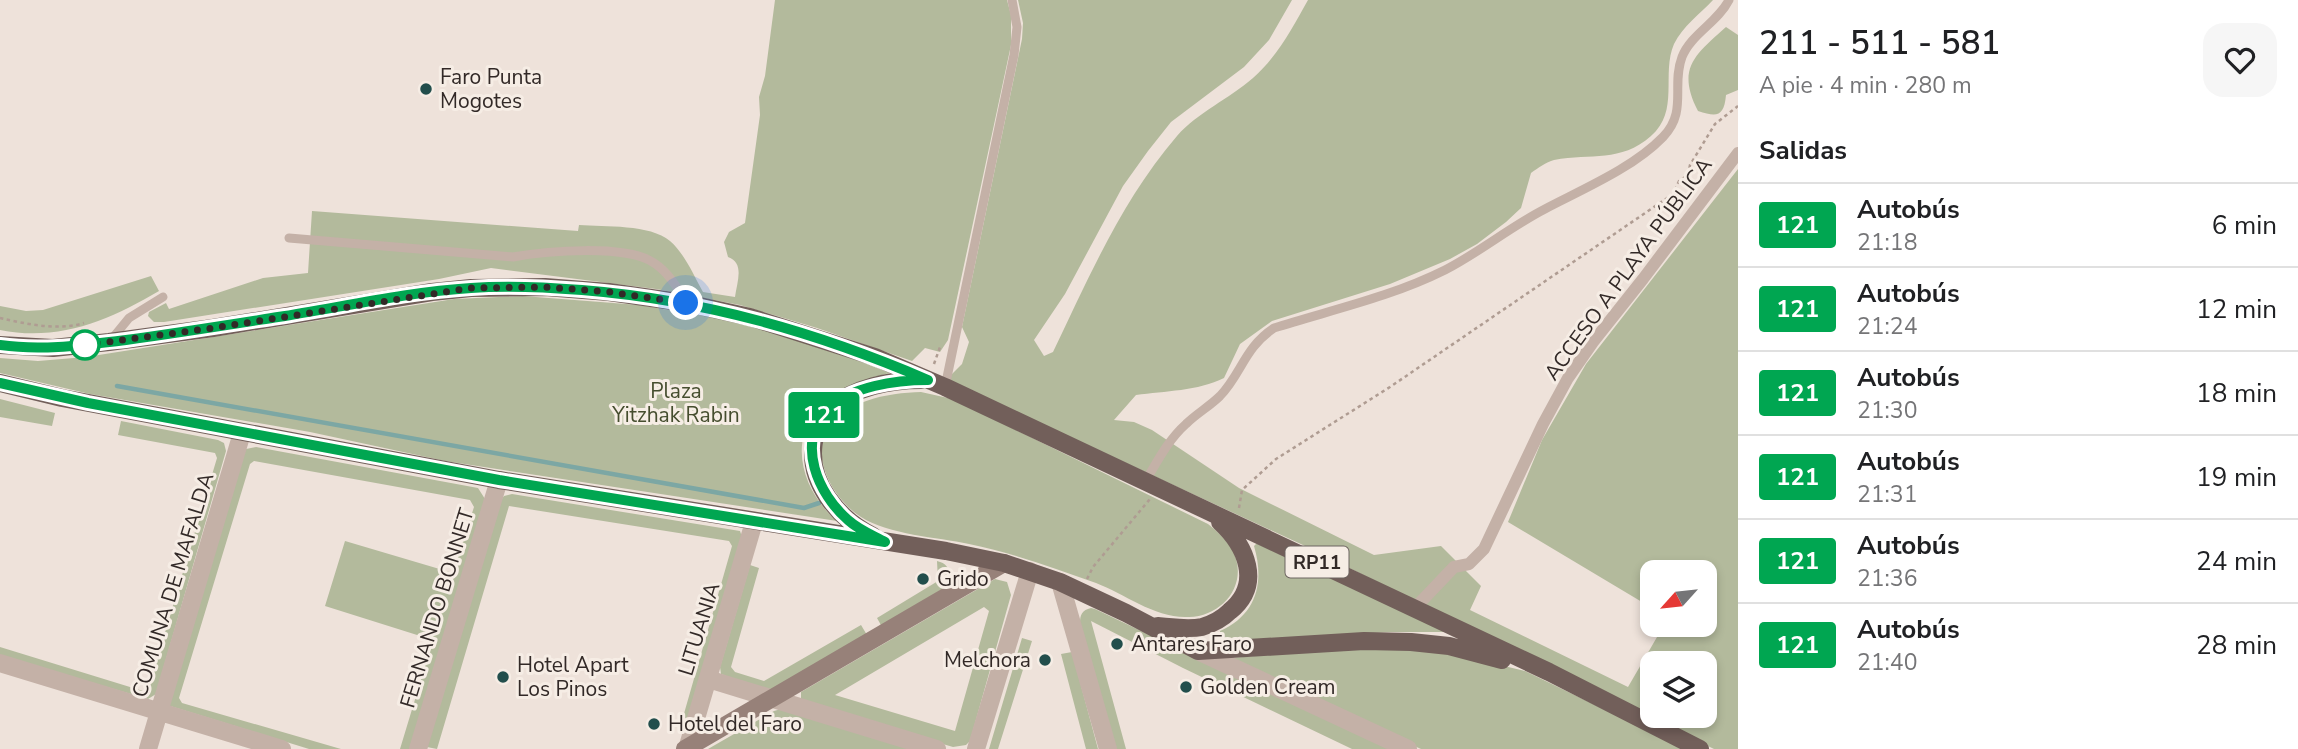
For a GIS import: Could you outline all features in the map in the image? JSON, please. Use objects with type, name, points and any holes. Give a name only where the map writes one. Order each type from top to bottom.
[{"type":"main road","name":"RP11","points":[[0,345],[53,348],[109,342],[471,288],[545,287],[609,292],[686,303],[785,327],[875,357],[937,383],[1549,672],[1700,749]]},
{"type":"main road","points":[[885,542],[857,527],[827,498],[815,472],[815,434],[828,410],[840,401],[883,383],[900,380],[937,383]]},
{"type":"main road","points":[[0,383],[62,398],[242,433],[499,480],[946,551],[1004,563],[1082,591],[1198,651]]},
{"type":"main road","points":[[1151,625],[1189,629],[1203,627],[1228,614],[1245,594],[1249,581],[1244,554],[1230,531],[1210,513]]},
{"type":"main road","points":[[687,749],[1004,563]]},
{"type":"main road","name":"RP11","points":[[1198,651],[1351,642],[1410,642],[1449,646],[1549,672]]},
{"type":"street","name":"ACCESO A PLAYA PÚBLICA","points":[[1413,610],[1454,566],[1469,564],[1483,549],[1568,378],[1738,153]]},
{"type":"street","name":"COMUNA DE MAFALDA","points":[[148,749],[242,433]]},
{"type":"street","name":"FERNANDO BONNET","points":[[418,749],[499,480]]},
{"type":"street","name":"LITUANIA","points":[[687,749],[754,522]]},
{"type":"street","points":[[976,749],[1030,571]]},
{"type":"street","points":[[1060,582],[1108,749]]},
{"type":"street","points":[[1198,651],[1408,749]]},
{"type":"street","points":[[0,663],[282,749]]},
{"type":"street","points":[[708,679],[937,749]]},
{"type":"lane","points":[[937,383],[1014,55],[1017,27],[1012,0]]},
{"type":"lane","points":[[1152,486],[1167,445],[1184,425],[1219,397],[1259,338],[1273,328],[1390,292],[1443,270],[1529,217],[1644,153],[1663,137],[1674,124],[1678,109],[1678,71],[1683,55],[1729,0]]},
{"type":"lane","points":[[289,238],[513,257],[592,250],[640,257],[653,261],[665,271],[686,303]]},
{"type":"lane","points":[[109,342],[129,318],[163,297]]},
{"type":"path","points":[[1235,524],[1242,490],[1276,459],[1390,387],[1673,194],[1679,181],[1688,175],[1690,165],[1715,124],[1738,106]]},
{"type":"path","points":[[0,318],[43,326],[84,323]]},
{"type":"path","points":[[1082,591],[1093,566],[1152,486]]},
{"type":"green space","points":[[775,0],[1007,0],[1011,15],[1011,45],[948,340],[940,352],[925,348],[912,361],[740,305],[656,289],[491,268],[439,279],[164,322],[154,322],[148,316],[149,312],[166,303],[169,309],[263,278],[308,273],[312,211],[578,231],[579,225],[639,229],[670,241],[689,265],[703,292],[735,297],[738,268],[728,257],[724,242],[729,232],[745,223],[760,115],[759,97],[765,76]]},
{"type":"green space","points":[[1018,0],[1292,0],[1269,40],[1244,67],[1171,122],[1123,186],[1065,294],[1034,340],[1044,356],[1053,352],[1108,240],[1139,186],[1157,161],[1185,127],[1244,86],[1262,70],[1284,41],[1308,0],[1713,0],[1687,26],[1674,44],[1670,56],[1668,104],[1660,126],[1651,136],[1617,154],[1568,158],[1545,164],[1531,173],[1521,208],[1477,244],[1450,259],[1390,284],[1272,321],[1240,344],[1224,378],[1192,388],[1136,395],[1114,420],[1134,422],[1152,430],[1239,488],[1374,555],[1441,546],[1481,586],[1470,610],[1628,687],[1640,666],[1640,712],[1303,545],[946,380],[962,364],[969,342],[962,327],[1022,39],[1023,23]]},
{"type":"green space","points":[[1726,27],[1738,35],[1738,90],[1726,95],[1723,108],[1718,114],[1698,111],[1689,84],[1692,63],[1705,46]]},
{"type":"green space","points":[[1738,169],[1738,749],[1714,749],[1672,728],[1717,728],[1717,651],[1649,651],[1657,637],[1717,637],[1717,560],[1640,560],[1640,601],[1508,522],[1542,440],[1586,364]]},
{"type":"green space","points":[[151,276],[159,291],[103,319],[63,331],[22,333],[0,330],[0,306],[26,311],[43,310]]},
{"type":"green space","name":"Plaza Yitzhak Rabin","points":[[523,296],[639,305],[740,322],[890,373],[869,379],[831,401],[814,414],[806,428],[802,442],[804,471],[817,499],[837,521],[445,461],[310,432],[90,394],[0,373],[0,358],[38,361],[86,357],[454,299]]},
{"type":"green space","points":[[921,392],[948,398],[975,410],[1208,524],[1228,543],[1237,563],[1238,575],[1230,596],[1212,611],[1177,617],[1141,605],[1096,583],[1033,561],[969,544],[899,532],[861,517],[844,502],[830,482],[822,459],[825,436],[842,414],[866,401],[894,394]]},
{"type":"green space","points":[[0,399],[55,413],[52,426],[0,417]]},
{"type":"green space","points":[[121,421],[218,440],[224,443],[226,451],[156,694],[148,699],[0,656],[0,647],[143,691],[148,689],[217,458],[215,453],[118,435]]},
{"type":"green space","points":[[256,447],[478,488],[485,499],[410,749],[400,749],[433,640],[325,606],[345,541],[453,573],[474,507],[470,500],[254,461],[250,464],[179,698],[182,703],[341,749],[309,749],[170,706],[168,701],[242,454],[246,449]]},
{"type":"green space","points":[[512,494],[740,531],[742,537],[685,733],[679,731],[732,546],[729,541],[509,506],[437,749],[427,747],[501,500]]},
{"type":"green space","points":[[1256,544],[1446,632],[1391,632],[1247,640],[1220,637],[1220,631],[1242,616],[1255,596],[1258,585]]},
{"type":"green space","points":[[937,561],[942,562],[949,570],[947,586],[882,627],[877,618],[938,581]]},
{"type":"green space","points":[[750,565],[759,568],[731,667],[735,672],[764,681],[861,625],[867,635],[768,692],[721,674],[720,667]]},
{"type":"green space","points":[[995,579],[1007,582],[1011,595],[970,741],[966,745],[953,747],[806,704],[801,700],[801,692]],"holes":[[[984,607],[989,611],[955,731],[835,695]]]},
{"type":"green space","points":[[1091,608],[1389,749],[1352,749],[1091,621],[1126,749],[1115,749],[1080,623],[1082,613]]},
{"type":"green space","points":[[1022,638],[1032,641],[998,749],[989,749]]},
{"type":"green space","points":[[1362,647],[1437,650],[1525,671],[1686,749],[1421,749],[1234,664],[1232,658]]},
{"type":"green space","points":[[1072,652],[1098,749],[1086,749],[1061,654]]},
{"type":"green space","points":[[781,709],[913,749],[708,749]]},
{"type":"waterway","points":[[117,386],[804,508],[819,503]]},
{"type":"bus line","name":"121","points":[[0,345],[53,348],[213,328],[432,292],[512,286],[545,287],[609,292],[686,303],[750,317],[875,357],[928,380],[883,383],[840,401],[828,410],[815,434],[815,472],[827,498],[857,527],[885,542],[499,480],[242,433],[62,398],[0,383]]},
{"type":"place","name":"Faro Punta Mogotes","points":[[426,89]]},
{"type":"place","name":"Grido","points":[[923,579]]},
{"type":"place","name":"Antares Faro","points":[[1117,644]]},
{"type":"place","name":"Melchora","points":[[1045,660]]},
{"type":"place","name":"Hotel Apart Los Pinos","points":[[503,677]]},
{"type":"place","name":"Golden Cream","points":[[1186,687]]},
{"type":"place","name":"Hotel del Faro","points":[[654,724]]},
{"type":"route","points":[[85,345],[471,288],[545,287],[609,292],[686,303]]}]
